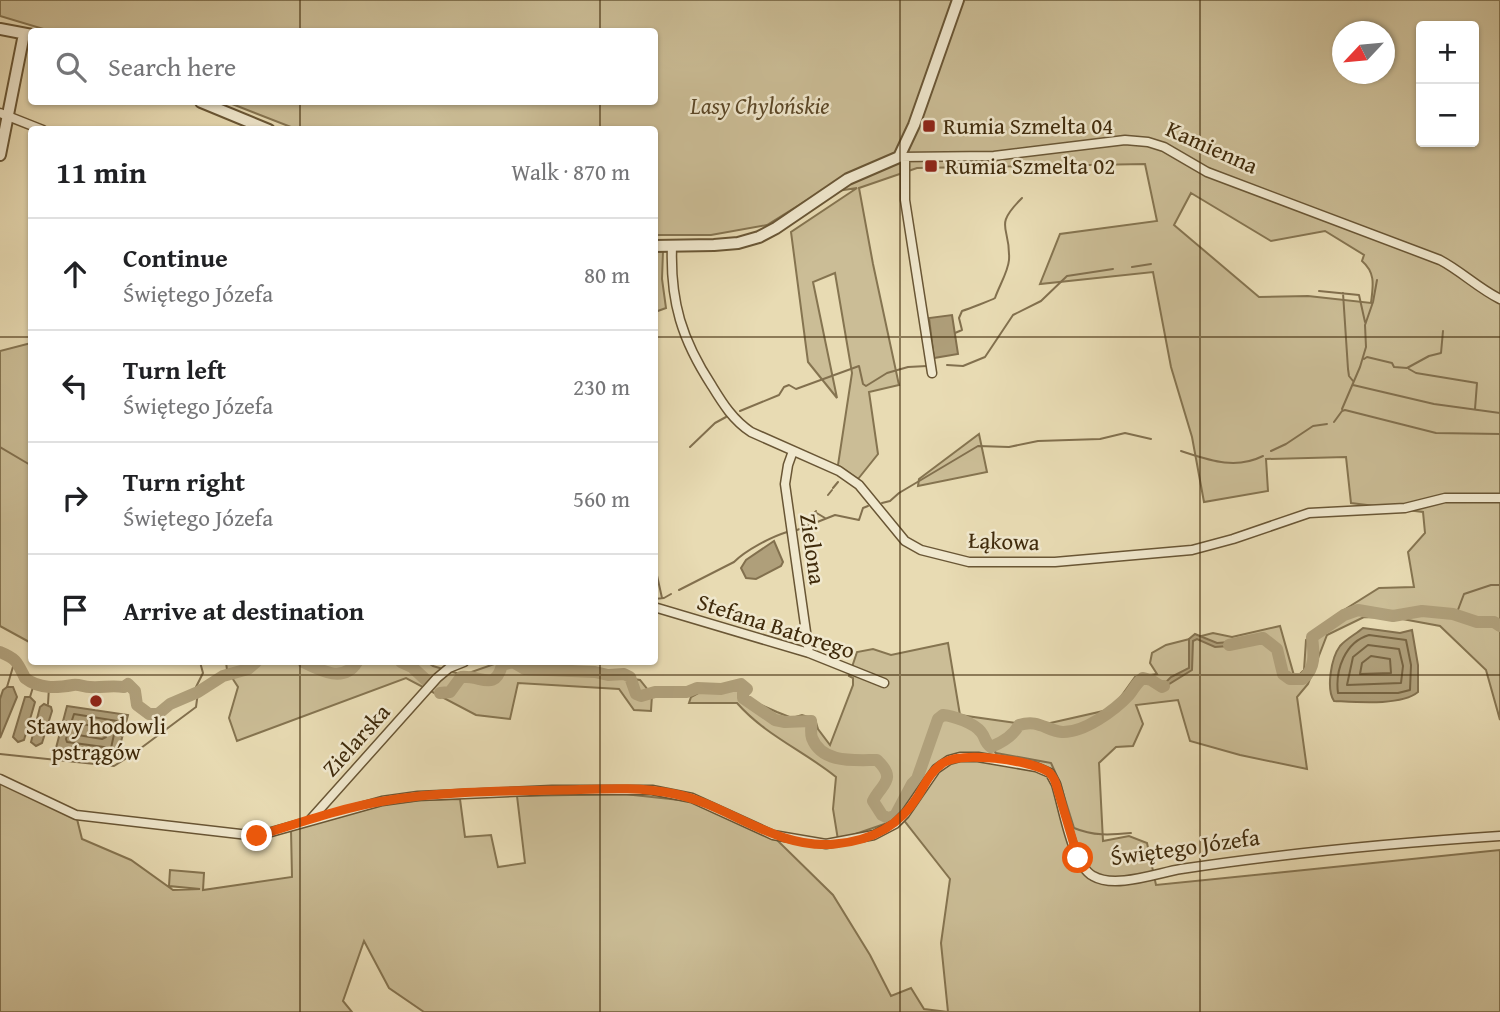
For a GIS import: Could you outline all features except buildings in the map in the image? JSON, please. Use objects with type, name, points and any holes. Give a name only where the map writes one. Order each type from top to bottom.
[{"type":"street","points":[[932,373],[905,200],[902,157],[958,0]]},
{"type":"street","points":[[0,29],[28,35],[4,114],[0,155]]},
{"type":"street","points":[[208,105],[260,126]]},
{"type":"street","points":[[4,114],[33,126]]},
{"type":"street","name":"Kamienna","points":[[658,246],[738,243],[759,237],[848,179],[902,157],[994,156],[1125,140],[1164,147],[1206,172],[1440,260],[1500,299]]},
{"type":"street","name":"Łąkowa","points":[[672,246],[671,269],[675,307],[682,332],[707,379],[738,423],[751,432],[839,471],[859,485],[905,541],[921,550],[981,563],[1055,562],[1192,550],[1309,513],[1405,508],[1445,498],[1500,498]]},
{"type":"street","name":"Zielona","points":[[793,451],[785,484],[786,502],[809,653]]},
{"type":"street","name":"Stefana Batorego","points":[[658,608],[809,653],[884,683]]},
{"type":"street","name":"Zielarska","points":[[310,820],[437,678],[456,665]]},
{"type":"street","name":"Świętego Józefa","points":[[0,779],[76,815],[257,836],[382,801],[418,796],[463,792],[619,789],[674,794],[720,810],[774,835],[807,843],[838,844],[885,830],[905,814],[936,769],[949,760],[978,757],[1037,767],[1049,773],[1056,784],[1081,864],[1092,876],[1109,881],[1136,879],[1157,873],[1275,854],[1500,836]]},
{"type":"green space","name":"Lasy Chylońskie","points":[[0,0],[1500,0],[1500,720],[1486,670],[1440,626],[1397,618],[1364,617],[1327,635],[1308,684],[1297,697],[1307,769],[1190,741],[1178,700],[1136,705],[1143,724],[1133,746],[1116,747],[1099,763],[1103,841],[1129,836],[1147,843],[1156,885],[1500,850],[1500,1012],[948,1012],[941,943],[950,879],[902,818],[838,840],[833,809],[836,777],[772,734],[737,703],[689,703],[691,697],[711,686],[741,688],[752,701],[777,712],[792,718],[802,715],[815,719],[818,729],[830,745],[853,685],[853,678],[849,676],[857,652],[873,649],[891,655],[948,643],[960,715],[1037,726],[1112,709],[1135,677],[1157,674],[1150,663],[1152,653],[1166,645],[1213,633],[1232,637],[1280,626],[1295,679],[1304,670],[1306,640],[1336,615],[1379,588],[1414,587],[1408,552],[1425,533],[1423,512],[1351,503],[1346,457],[1266,459],[1268,491],[1204,502],[1192,437],[1171,367],[1153,272],[1040,284],[1060,234],[1157,221],[1145,164],[917,168],[859,188],[899,385],[869,392],[878,454],[858,479],[838,465],[852,373],[835,273],[813,282],[837,398],[808,362],[791,232],[857,188],[817,194],[767,225],[711,235],[658,235],[658,126],[288,126],[235,105],[658,105],[658,28],[40,28],[0,16]],"holes":[[[1191,193],[1271,241],[1325,231],[1364,255],[1362,261],[1370,270],[1372,280],[1371,303],[1308,296],[1259,297],[1174,225]]]},
{"type":"green space","points":[[658,251],[663,251],[662,279],[666,308],[658,311]]},
{"type":"green space","points":[[28,344],[28,641],[0,626],[0,351]]},
{"type":"green space","points":[[979,434],[987,472],[918,486],[919,479]]},
{"type":"green space","points":[[226,665],[432,665],[463,675],[491,665],[543,665],[640,680],[652,695],[651,711],[634,710],[619,689],[518,683],[510,719],[476,715],[406,678],[237,741],[229,718],[238,687]]},
{"type":"green space","points":[[0,781],[77,819],[82,839],[131,860],[173,890],[200,889],[169,886],[170,870],[204,873],[203,890],[292,877],[291,830],[381,805],[460,799],[465,837],[491,835],[498,867],[525,863],[517,796],[624,794],[689,801],[774,837],[833,895],[870,955],[891,996],[911,988],[924,1009],[948,1012],[424,1012],[389,988],[364,941],[343,1001],[352,1012],[0,1012]]},
{"type":"water","points":[[952,315],[958,354],[934,358],[929,318]]},
{"type":"water","points":[[774,541],[783,562],[781,566],[756,579],[746,578],[741,568],[746,560]]},
{"type":"water","points":[[1363,628],[1400,633],[1412,630],[1418,665],[1418,692],[1390,701],[1334,701],[1330,681],[1334,658],[1342,643]]},
{"type":"water","points":[[1195,634],[1217,643],[1243,641],[1243,645],[1215,647],[1197,639],[1193,641],[1192,670],[1161,689],[1150,682],[1152,678],[1163,685],[1171,677],[1189,668],[1189,639]]},
{"type":"water","points":[[7,687],[13,687],[17,697],[0,738],[0,699]]},
{"type":"water","points":[[25,697],[30,697],[35,702],[24,740],[18,742],[13,737]]},
{"type":"water","points":[[44,704],[51,707],[52,711],[42,743],[36,746],[31,742],[40,707]]},
{"type":"water","points":[[67,706],[128,715],[117,757],[56,748]]},
{"type":"waterway","points":[[955,333],[962,330],[959,318],[962,311],[995,298],[1009,260],[1005,222],[1022,198]]},
{"type":"waterway","points":[[1132,267],[1151,264]]},
{"type":"waterway","points":[[947,365],[963,366],[985,357],[1013,315],[1041,301],[1067,276],[1113,269]]},
{"type":"waterway","points":[[1342,409],[1366,347],[1365,325],[1377,280]]},
{"type":"waterway","points":[[1319,291],[1359,295],[1365,322]]},
{"type":"waterway","points":[[1343,293],[1348,369],[1353,381]]},
{"type":"waterway","points":[[1364,359],[1367,357],[1392,363],[1394,367],[1407,368],[1441,353],[1443,331]]},
{"type":"waterway","points":[[740,411],[779,395],[784,387],[789,385],[796,389],[859,366],[863,384],[866,386],[887,373],[908,367],[927,366]]},
{"type":"waterway","points":[[1409,369],[1416,373],[1477,383],[1475,409]]},
{"type":"waterway","points":[[1353,385],[1434,404],[1500,413]]},
{"type":"waterway","points":[[1334,422],[1345,410],[1436,433],[1500,434]]},
{"type":"waterway","points":[[690,447],[715,423],[726,417]]},
{"type":"waterway","points":[[1271,451],[1313,426],[1327,424]]},
{"type":"waterway","points":[[882,503],[890,501],[978,446],[1009,447],[1038,441],[1100,439],[1125,433],[1151,439]]},
{"type":"waterway","points":[[0,447],[28,464]]},
{"type":"waterway","points":[[1181,451],[1232,463],[1263,456]]},
{"type":"waterway","points":[[833,488],[838,482]]},
{"type":"waterway","points":[[828,495],[832,490]]},
{"type":"waterway","points":[[797,530],[835,515],[859,520],[863,508],[868,506]]},
{"type":"waterway","points":[[804,527],[816,511]]},
{"type":"waterway","points":[[815,512],[825,518]]},
{"type":"waterway","points":[[679,590],[734,562],[759,544],[787,532]]},
{"type":"waterway","points":[[658,580],[662,598]]},
{"type":"waterway","points":[[1456,615],[1464,594],[1491,585],[1500,585]]},
{"type":"waterway","points":[[658,599],[671,594]]},
{"type":"waterway","points":[[1229,645],[1263,638],[1277,649],[1283,674],[1290,679],[1303,679],[1312,665],[1312,637],[1344,615],[1358,610],[1393,616],[1422,611],[1453,614],[1477,622],[1494,622],[1500,626]]},
{"type":"waterway","points":[[0,652],[16,662],[25,678],[42,686],[124,687],[128,684],[135,691],[137,705],[149,714],[158,714],[170,704],[198,692],[223,676],[248,669],[253,665]]},
{"type":"waterway","points":[[7,687],[15,660]]},
{"type":"waterway","points":[[0,754],[114,766],[196,707],[196,687],[203,673],[201,665]]},
{"type":"waterway","points":[[310,665],[339,674],[354,665]]},
{"type":"waterway","points":[[408,665],[426,680]]},
{"type":"waterway","points":[[440,693],[450,692],[461,677],[491,680],[499,673],[502,665]]},
{"type":"waterway","points":[[518,665],[525,669],[624,674],[630,677],[636,694],[641,696],[655,692],[687,692],[697,688],[721,689],[741,684],[747,689],[743,698],[775,720],[811,721],[812,738],[823,752],[840,759],[877,760],[887,777],[873,801],[882,815],[888,818],[895,816],[917,779],[938,719],[943,715],[958,718],[974,726],[991,747],[1007,738],[1019,725],[1026,723],[1062,732],[1089,725],[1123,701],[1143,678],[1164,686]]},
{"type":"waterway","points":[[30,697],[34,684]]},
{"type":"waterway","points":[[48,704],[49,687]]},
{"type":"waterway","points":[[991,747],[996,753],[1051,763],[1074,828],[1102,834],[1131,833]]},
{"type":"place","name":"Rumia Szmelta 04","points":[[929,126]]},
{"type":"place","name":"Rumia Szmelta 02","points":[[931,166]]},
{"type":"place","name":"Stawy hodowli pstrągów","points":[[96,701]]},
{"type":"route","points":[[257,836],[382,801],[418,796],[463,792],[619,789],[652,790],[691,798],[774,835],[807,843],[838,844],[874,835],[895,824],[943,763],[960,757],[978,757],[1037,767],[1052,776],[1078,858]]}]
